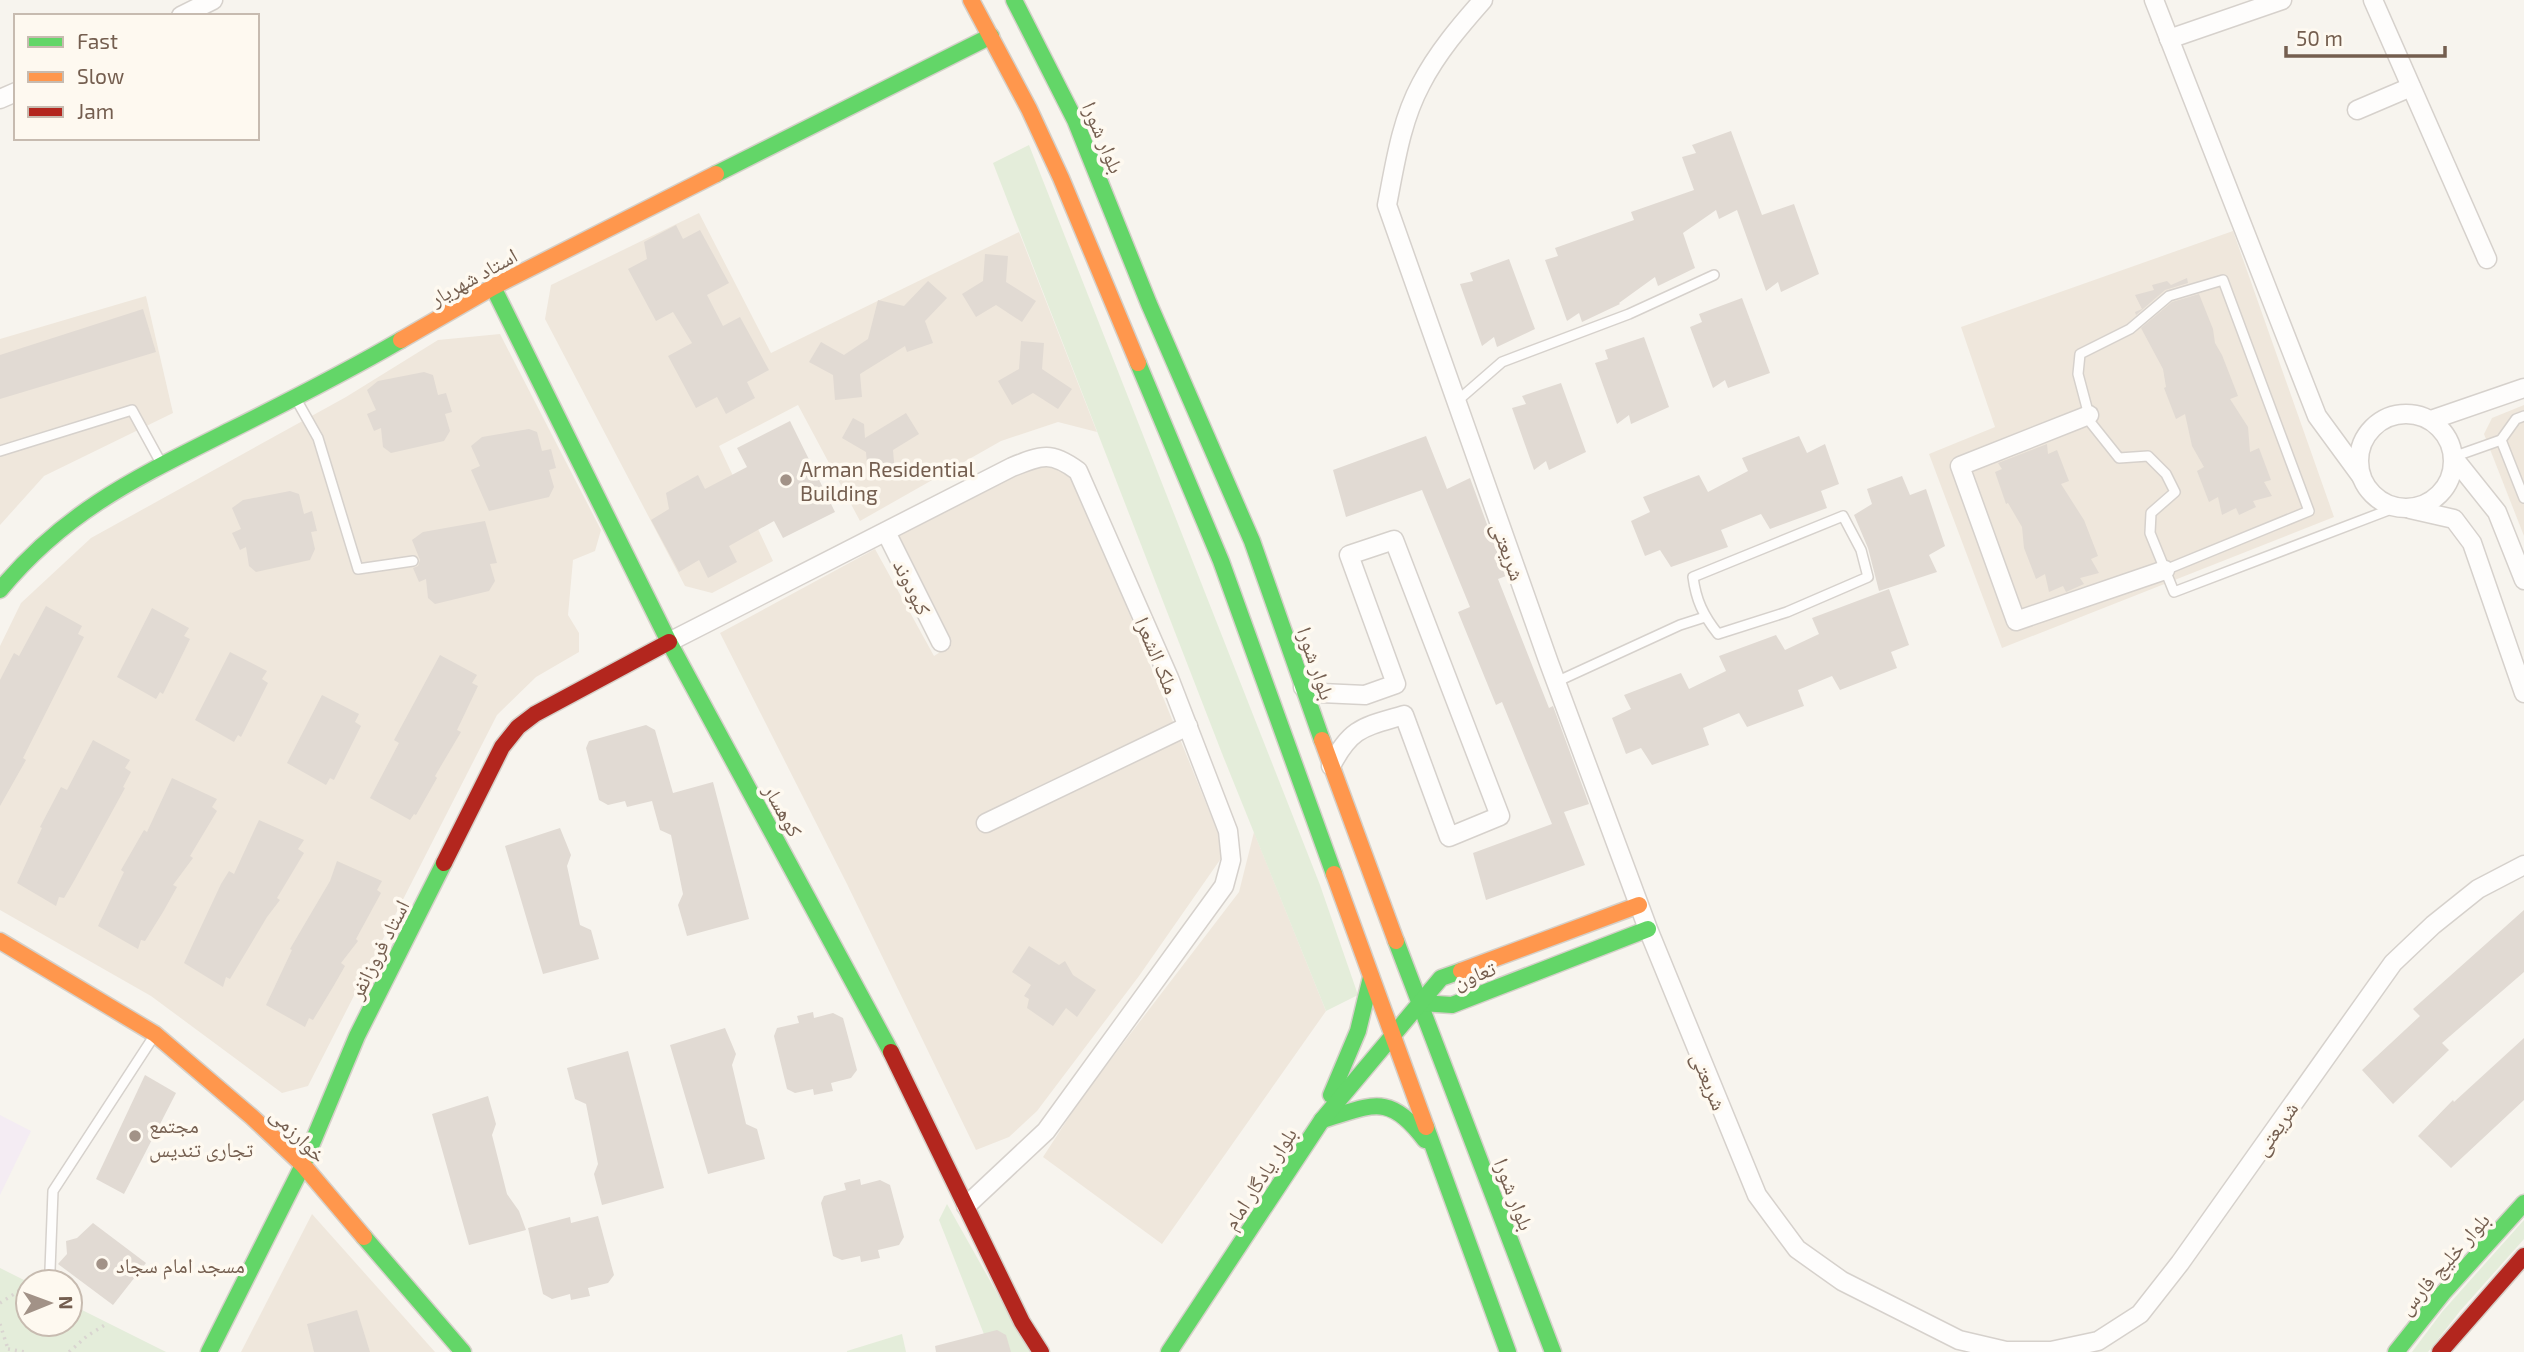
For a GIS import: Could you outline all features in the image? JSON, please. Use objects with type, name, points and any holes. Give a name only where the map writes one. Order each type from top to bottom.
[{"type":"street","points":[[185,14],[213,0]]},
{"type":"street","points":[[971,0],[1029,109],[1060,178],[1221,561],[1508,1352]]},
{"type":"street","name":"بلوار شورا","points":[[1014,0],[1075,120],[1149,304],[1252,541],[1362,853],[1553,1352]]},
{"type":"street","name":"شریعتی","points":[[1483,0],[1454,33],[1420,84],[1401,136],[1387,205],[1556,682],[1648,929],[1758,1195],[1797,1249],[1842,1281],[1959,1340],[2006,1351],[2051,1351],[2098,1341],[2140,1314],[2180,1263],[2393,963],[2477,889],[2524,865]]},
{"type":"street","points":[[2154,0],[2317,416],[2361,476],[2368,491],[2380,502],[2454,519],[2472,543],[2524,693]]},
{"type":"street","points":[[2169,39],[2282,0]]},
{"type":"street","points":[[2373,0],[2487,259]]},
{"type":"street","name":"استاد شهریار","points":[[0,590],[24,561],[74,517],[126,483],[340,374],[493,287],[991,36]]},
{"type":"street","points":[[2357,110],[2411,87]]},
{"type":"street","name":"کوهسار","points":[[493,287],[668,642],[890,1049],[1022,1322],[1041,1352]]},
{"type":"street","points":[[2431,420],[2524,388]]},
{"type":"street","points":[[2361,476],[2358,460],[2361,443],[2370,429],[2383,419],[2399,414],[2416,414],[2431,420],[2442,430],[2450,443],[2453,472],[2438,497],[2425,505],[2402,508]]},
{"type":"street","points":[[2089,415],[1960,466],[2016,621],[2165,570]]},
{"type":"street","points":[[2453,457],[2497,512],[2524,580]]},
{"type":"street","name":"ملک الشعرا","points":[[668,642],[1012,467],[1034,458],[1060,458],[1078,471],[1188,726],[1228,831],[1230,860],[1224,886],[1046,1130],[966,1206]]},
{"type":"street","name":"کبودوند","points":[[886,532],[941,642]]},
{"type":"street","points":[[1394,540],[1500,816],[1449,837],[1404,715],[1396,684],[1349,555],[1394,540]]},
{"type":"street","name":"استاد فروزانفر","points":[[209,1352],[303,1165],[357,1036],[502,747],[518,727],[535,713],[668,642]]},
{"type":"street","points":[[1303,687],[1321,693],[1364,695],[1396,684]]},
{"type":"street","points":[[1331,766],[1342,745],[1363,728],[1404,715]]},
{"type":"street","points":[[986,823],[1188,726]]},
{"type":"street","name":"تعاون","points":[[1421,1003],[1441,978],[1639,905]]},
{"type":"street","name":"تعاون","points":[[1421,1003],[1452,1004],[1648,929]]},
{"type":"street","name":"خوارزمی","points":[[0,941],[155,1034],[252,1117],[303,1165],[463,1352]]},
{"type":"street","points":[[1322,1120],[1358,1031],[1370,977]]},
{"type":"street","name":"بلوار یادگار امام","points":[[1169,1352],[1322,1120],[1421,1003]]},
{"type":"street","points":[[1322,1120],[1377,1103],[1391,1107],[1411,1119],[1435,1154]]},
{"type":"street","name":"بلوار خلیج فارس","points":[[2396,1352],[2443,1293],[2524,1203]]},
{"type":"street","points":[[2440,1352],[2524,1256]]},
{"type":"lane","points":[[1456,402],[1502,362],[1629,314],[1714,275]]},
{"type":"lane","points":[[2165,570],[2309,511],[2223,280],[2169,296],[2130,329],[2080,354],[2078,374],[2091,422],[2119,458],[2148,456],[2166,474],[2175,492],[2151,513],[2150,533],[2165,570],[2174,592],[2402,508]]},
{"type":"lane","points":[[295,397],[318,438],[358,569],[413,561]]},
{"type":"lane","points":[[0,451],[132,410],[162,464]]},
{"type":"lane","points":[[2453,457],[2501,440],[2516,419],[2524,416]]},
{"type":"lane","points":[[2501,440],[2524,498]]},
{"type":"lane","points":[[1843,516],[1861,550],[1868,578],[1787,612],[1718,634],[1705,617],[1696,597],[1693,577],[1843,516]]},
{"type":"lane","points":[[1556,682],[1680,625],[1705,617]]},
{"type":"lane","points":[[50,1268],[53,1191],[155,1034]]},
{"type":"path","points":[[69,1352],[108,1323]]},
{"type":"path","points":[[0,1324],[7,1350],[25,1352]]},
{"type":"shaded area","points":[[699,213],[771,353],[1019,232],[1097,432],[1058,422],[1001,441],[860,521],[798,405],[719,446],[773,561],[712,593],[685,586],[545,319],[551,285]]},
{"type":"shaded area","points":[[2233,231],[2334,517],[2002,648],[1929,454],[1995,427],[1961,327]]},
{"type":"shaded area","points":[[146,296],[173,413],[44,476],[0,525],[0,339]]},
{"type":"shaded area","points":[[500,334],[601,530],[595,551],[573,560],[568,615],[579,633],[579,652],[536,677],[497,715],[308,1086],[282,1093],[151,996],[0,910],[0,646],[21,603],[91,538],[346,397],[438,340]]},
{"type":"shaded area","points":[[2524,405],[2524,536],[2484,434],[2492,418]]},
{"type":"shaded area","points":[[1058,466],[1076,482],[1218,833],[1222,857],[1139,976],[1037,1111],[1009,1137],[976,1150],[847,884],[720,633],[875,549],[934,656],[951,645],[892,538],[1031,467]]},
{"type":"shaded area","points":[[1254,832],[1326,1011],[1162,1244],[1043,1157],[1082,1097],[1239,892]]},
{"type":"shaded area","points":[[0,1115],[31,1131],[0,1195]]},
{"type":"shaded area","points":[[312,1214],[435,1352],[241,1352]]},
{"type":"green space","points":[[1029,145],[1320,885],[1358,995],[1326,1011],[1223,756],[993,163]]},
{"type":"green space","points":[[947,1204],[1030,1352],[991,1352],[939,1220]]},
{"type":"green space","points":[[2524,1220],[2524,1239],[2460,1311],[2428,1352],[2412,1352],[2442,1312]]},
{"type":"green space","points":[[0,1268],[14,1275],[14,1338],[84,1338],[84,1311],[166,1352],[0,1352]]},
{"type":"green space","points":[[902,1334],[906,1352],[847,1352],[847,1351]]},
{"type":"building","points":[[1731,131],[1762,215],[1794,204],[1819,274],[1781,292],[1778,282],[1766,291],[1737,210],[1719,219],[1716,210],[1683,233],[1695,268],[1658,286],[1655,277],[1620,304],[1582,322],[1579,313],[1567,321],[1545,260],[1558,256],[1555,248],[1634,220],[1631,212],[1694,190],[1682,157],[1696,153],[1692,145]]},
{"type":"building","points":[[676,225],[683,239],[700,230],[729,283],[707,295],[723,326],[740,317],[769,370],[747,382],[755,398],[726,414],[717,397],[696,408],[668,356],[692,343],[673,312],[656,321],[628,269],[647,259],[644,242]]},
{"type":"building","points":[[985,254],[1008,256],[1006,282],[1036,301],[1022,322],[996,305],[976,317],[962,294],[983,281]]},
{"type":"building","points":[[1509,259],[1535,329],[1497,347],[1494,337],[1482,346],[1460,284],[1473,281],[1470,273]]},
{"type":"building","points":[[2187,278],[2188,283],[2165,290],[2136,315],[2135,312],[2142,309],[2135,295],[2154,290],[2152,285],[2167,281],[2171,285]]},
{"type":"building","points":[[928,281],[947,298],[925,321],[933,343],[907,352],[905,346],[860,374],[862,397],[835,400],[833,375],[809,362],[821,342],[844,355],[868,339],[878,300],[904,306]]},
{"type":"building","points":[[2199,294],[2213,329],[2215,343],[2238,396],[2230,399],[2248,427],[2250,452],[2259,448],[2271,480],[2264,482],[2272,496],[2253,501],[2256,507],[2239,515],[2236,508],[2222,515],[2218,497],[2209,502],[2197,471],[2204,467],[2192,446],[2185,414],[2176,419],[2164,388],[2163,369],[2141,328],[2172,302]]},
{"type":"building","points":[[1742,298],[1770,373],[1728,388],[1725,380],[1713,388],[1690,327],[1702,322],[1699,314]]},
{"type":"building","points":[[143,309],[156,352],[0,399],[0,355]]},
{"type":"building","points":[[1644,337],[1669,407],[1631,424],[1629,415],[1617,424],[1595,363],[1608,359],[1605,350]]},
{"type":"building","points":[[1021,341],[1044,343],[1042,369],[1072,389],[1058,409],[1033,393],[1012,405],[998,381],[1019,369]]},
{"type":"building","points":[[424,372],[433,375],[438,395],[446,393],[452,412],[445,414],[450,431],[444,441],[391,453],[383,447],[381,428],[374,431],[367,414],[376,410],[367,390],[378,381]]},
{"type":"building","points":[[1561,383],[1586,452],[1549,470],[1546,461],[1534,470],[1512,408],[1526,404],[1522,396]]},
{"type":"building","points":[[906,413],[919,434],[893,450],[895,474],[868,476],[866,452],[842,438],[853,418],[864,424],[865,438]]},
{"type":"building","points":[[790,421],[835,512],[783,538],[774,521],[729,546],[737,562],[708,578],[699,560],[679,572],[651,520],[669,509],[666,493],[698,475],[705,489],[747,467],[737,448]]},
{"type":"building","points":[[529,429],[537,432],[542,451],[551,449],[556,468],[549,470],[554,487],[549,497],[489,511],[471,470],[480,466],[471,446],[482,437]]},
{"type":"building","points":[[1426,436],[1447,489],[1470,478],[1506,576],[1498,579],[1549,708],[1553,706],[1589,804],[1564,812],[1585,865],[1486,900],[1473,853],[1552,824],[1502,702],[1496,705],[1458,612],[1470,607],[1422,490],[1346,517],[1333,470]]},
{"type":"building","points":[[1799,436],[1807,453],[1825,444],[1839,484],[1821,491],[1827,508],[1770,529],[1761,514],[1721,530],[1728,547],[1671,567],[1660,550],[1645,556],[1631,521],[1650,512],[1643,497],[1699,475],[1708,492],[1748,471],[1742,458]]},
{"type":"building","points":[[2047,444],[2048,454],[2057,450],[2069,481],[2061,484],[2084,520],[2098,556],[2091,559],[2099,573],[2080,578],[2084,584],[2066,592],[2063,586],[2049,592],[2045,574],[2036,579],[2024,548],[2022,527],[2008,503],[2006,504],[1995,472],[2002,469],[1998,463]]},
{"type":"building","points":[[1902,476],[1910,495],[1926,489],[1945,546],[1929,555],[1937,572],[1879,591],[1868,548],[1854,515],[1872,504],[1867,489]]},
{"type":"building","points":[[290,491],[299,494],[304,514],[312,511],[317,531],[311,532],[315,549],[310,560],[256,572],[249,566],[246,547],[240,550],[232,533],[241,529],[232,508],[243,500]]},
{"type":"building","points":[[485,521],[497,563],[490,564],[495,581],[489,591],[435,604],[428,598],[426,579],[419,582],[413,568],[418,566],[420,560],[412,540],[423,532]]},
{"type":"building","points":[[1889,589],[1909,645],[1891,652],[1897,668],[1840,690],[1832,676],[1798,690],[1804,706],[1747,727],[1739,713],[1703,728],[1709,745],[1652,765],[1641,748],[1626,754],[1612,718],[1631,709],[1624,695],[1681,673],[1689,689],[1726,671],[1719,656],[1776,635],[1785,650],[1819,634],[1812,618]]},
{"type":"building","points":[[46,606],[82,626],[78,634],[84,637],[23,758],[26,760],[0,806],[0,680],[14,653],[19,656]]},
{"type":"building","points":[[152,608],[189,628],[184,636],[190,639],[163,694],[160,692],[156,699],[117,677]]},
{"type":"building","points":[[230,652],[267,671],[262,679],[268,683],[241,737],[238,735],[234,742],[195,720]]},
{"type":"building","points":[[440,655],[477,675],[472,683],[478,686],[457,730],[461,732],[416,815],[410,820],[370,798],[399,743],[394,740]]},
{"type":"building","points":[[322,695],[359,714],[355,722],[361,726],[334,780],[330,778],[326,785],[287,763]]},
{"type":"building","points":[[646,725],[655,730],[673,793],[713,782],[749,919],[687,936],[678,905],[683,894],[671,835],[660,830],[652,801],[627,807],[625,801],[608,805],[599,800],[586,748],[589,741]]},
{"type":"building","points":[[93,740],[130,760],[125,768],[131,772],[74,881],[64,898],[59,897],[56,906],[17,883],[42,828],[40,827],[61,787],[67,790]]},
{"type":"building","points":[[172,778],[217,799],[212,807],[217,811],[190,856],[193,858],[173,885],[177,887],[163,912],[145,941],[141,940],[138,949],[98,926],[124,872],[121,870],[144,830],[147,832]]},
{"type":"building","points":[[259,820],[304,840],[298,849],[304,853],[277,898],[280,900],[230,979],[226,977],[223,987],[184,963],[221,884],[229,871],[234,874]]},
{"type":"building","points":[[560,828],[571,855],[567,866],[580,925],[591,930],[599,959],[543,974],[505,846]]},
{"type":"building","points":[[337,861],[382,881],[377,890],[381,893],[356,939],[358,941],[341,963],[345,966],[313,1020],[309,1018],[305,1027],[266,1005],[292,950],[290,949],[330,881]]},
{"type":"building","points":[[2524,910],[2524,972],[2442,1043],[2449,1050],[2393,1104],[2362,1070],[2420,1016],[2413,1009]]},
{"type":"building","points":[[1029,946],[1059,965],[1065,961],[1073,975],[1096,990],[1077,1017],[1066,1008],[1053,1026],[1027,1008],[1029,999],[1024,996],[1031,985],[1012,972]]},
{"type":"building","points":[[813,1012],[814,1018],[833,1013],[843,1018],[857,1070],[851,1078],[831,1083],[833,1091],[814,1095],[813,1089],[795,1093],[787,1089],[774,1036],[777,1028],[799,1023],[797,1016]]},
{"type":"building","points":[[725,1028],[736,1054],[732,1065],[746,1124],[757,1129],[765,1159],[708,1174],[670,1045]]},
{"type":"building","points":[[2524,1038],[2524,1100],[2451,1168],[2418,1136],[2453,1100],[2454,1102]]},
{"type":"building","points":[[628,1051],[664,1188],[602,1205],[594,1174],[598,1164],[586,1104],[575,1099],[567,1068]]},
{"type":"building","name":"مجتمع تجاری تندیس","points":[[145,1075],[176,1093],[124,1194],[96,1179]]},
{"type":"building","points":[[488,1096],[496,1124],[492,1135],[507,1194],[519,1211],[526,1230],[469,1245],[432,1114]]},
{"type":"building","points":[[860,1179],[861,1185],[880,1180],[890,1185],[904,1237],[899,1245],[878,1250],[880,1258],[861,1262],[860,1256],[842,1260],[833,1256],[821,1203],[824,1196],[846,1190],[844,1183]]},
{"type":"building","points":[[598,1216],[614,1275],[608,1283],[588,1288],[590,1296],[571,1300],[570,1294],[552,1299],[543,1294],[528,1228],[570,1217],[571,1223]]},
{"type":"building","name":"مسجد امام سجاد","points":[[93,1223],[146,1263],[113,1305],[84,1283],[84,1268],[63,1268],[58,1264],[67,1254],[66,1241],[77,1238]]},
{"type":"building","points":[[357,1310],[370,1352],[314,1352],[307,1324]]},
{"type":"building","points":[[997,1330],[1006,1335],[1011,1352],[936,1352],[935,1346]]},
{"type":"traffic: fast","points":[[1014,0],[1075,120],[1149,304],[1252,541],[1322,740]]},
{"type":"traffic: fast","points":[[716,174],[991,36]]},
{"type":"traffic: fast","points":[[493,287],[669,642],[891,1052]]},
{"type":"traffic: fast","points":[[0,590],[52,537],[106,497],[401,340]]},
{"type":"traffic: fast","points":[[1138,363],[1221,561],[1334,874]]},
{"type":"traffic: fast","points":[[209,1352],[303,1165],[357,1036],[444,863]]},
{"type":"traffic: fast","points":[[1421,1003],[1452,1005],[1648,929]]},
{"type":"traffic: fast","points":[[1396,941],[1553,1352]]},
{"type":"traffic: fast","points":[[1169,1352],[1322,1120],[1441,978],[1461,971]]},
{"type":"traffic: fast","points":[[1331,1095],[1358,1031],[1371,977]]},
{"type":"traffic: fast","points":[[1322,1120],[1379,1106],[1401,1115],[1425,1140]]},
{"type":"traffic: fast","points":[[1426,1127],[1508,1352]]},
{"type":"traffic: fast","points":[[2396,1352],[2443,1293],[2524,1203]]},
{"type":"traffic: fast","points":[[364,1237],[463,1352]]},
{"type":"traffic: slow","points":[[971,0],[1029,109],[1061,178],[1138,363]]},
{"type":"traffic: slow","points":[[401,340],[493,287],[716,174]]},
{"type":"traffic: slow","points":[[1322,740],[1396,941]]},
{"type":"traffic: slow","points":[[1334,874],[1426,1127]]},
{"type":"traffic: slow","points":[[1461,971],[1639,905]]},
{"type":"traffic: slow","points":[[0,941],[155,1034],[252,1117],[303,1165],[364,1237]]},
{"type":"traffic: jam","points":[[444,863],[502,747],[518,727],[535,714],[669,642]]},
{"type":"traffic: jam","points":[[891,1052],[1022,1322],[1041,1352]]},
{"type":"traffic: jam","points":[[2440,1352],[2524,1256]]},
{"type":"place","name":"Arman Residential Building","points":[[786,480]]},
{"type":"place","name":"مجتمع تجاری تندیس","points":[[135,1136]]},
{"type":"place","name":"مسجد امام سجاد","points":[[102,1264]]}]
